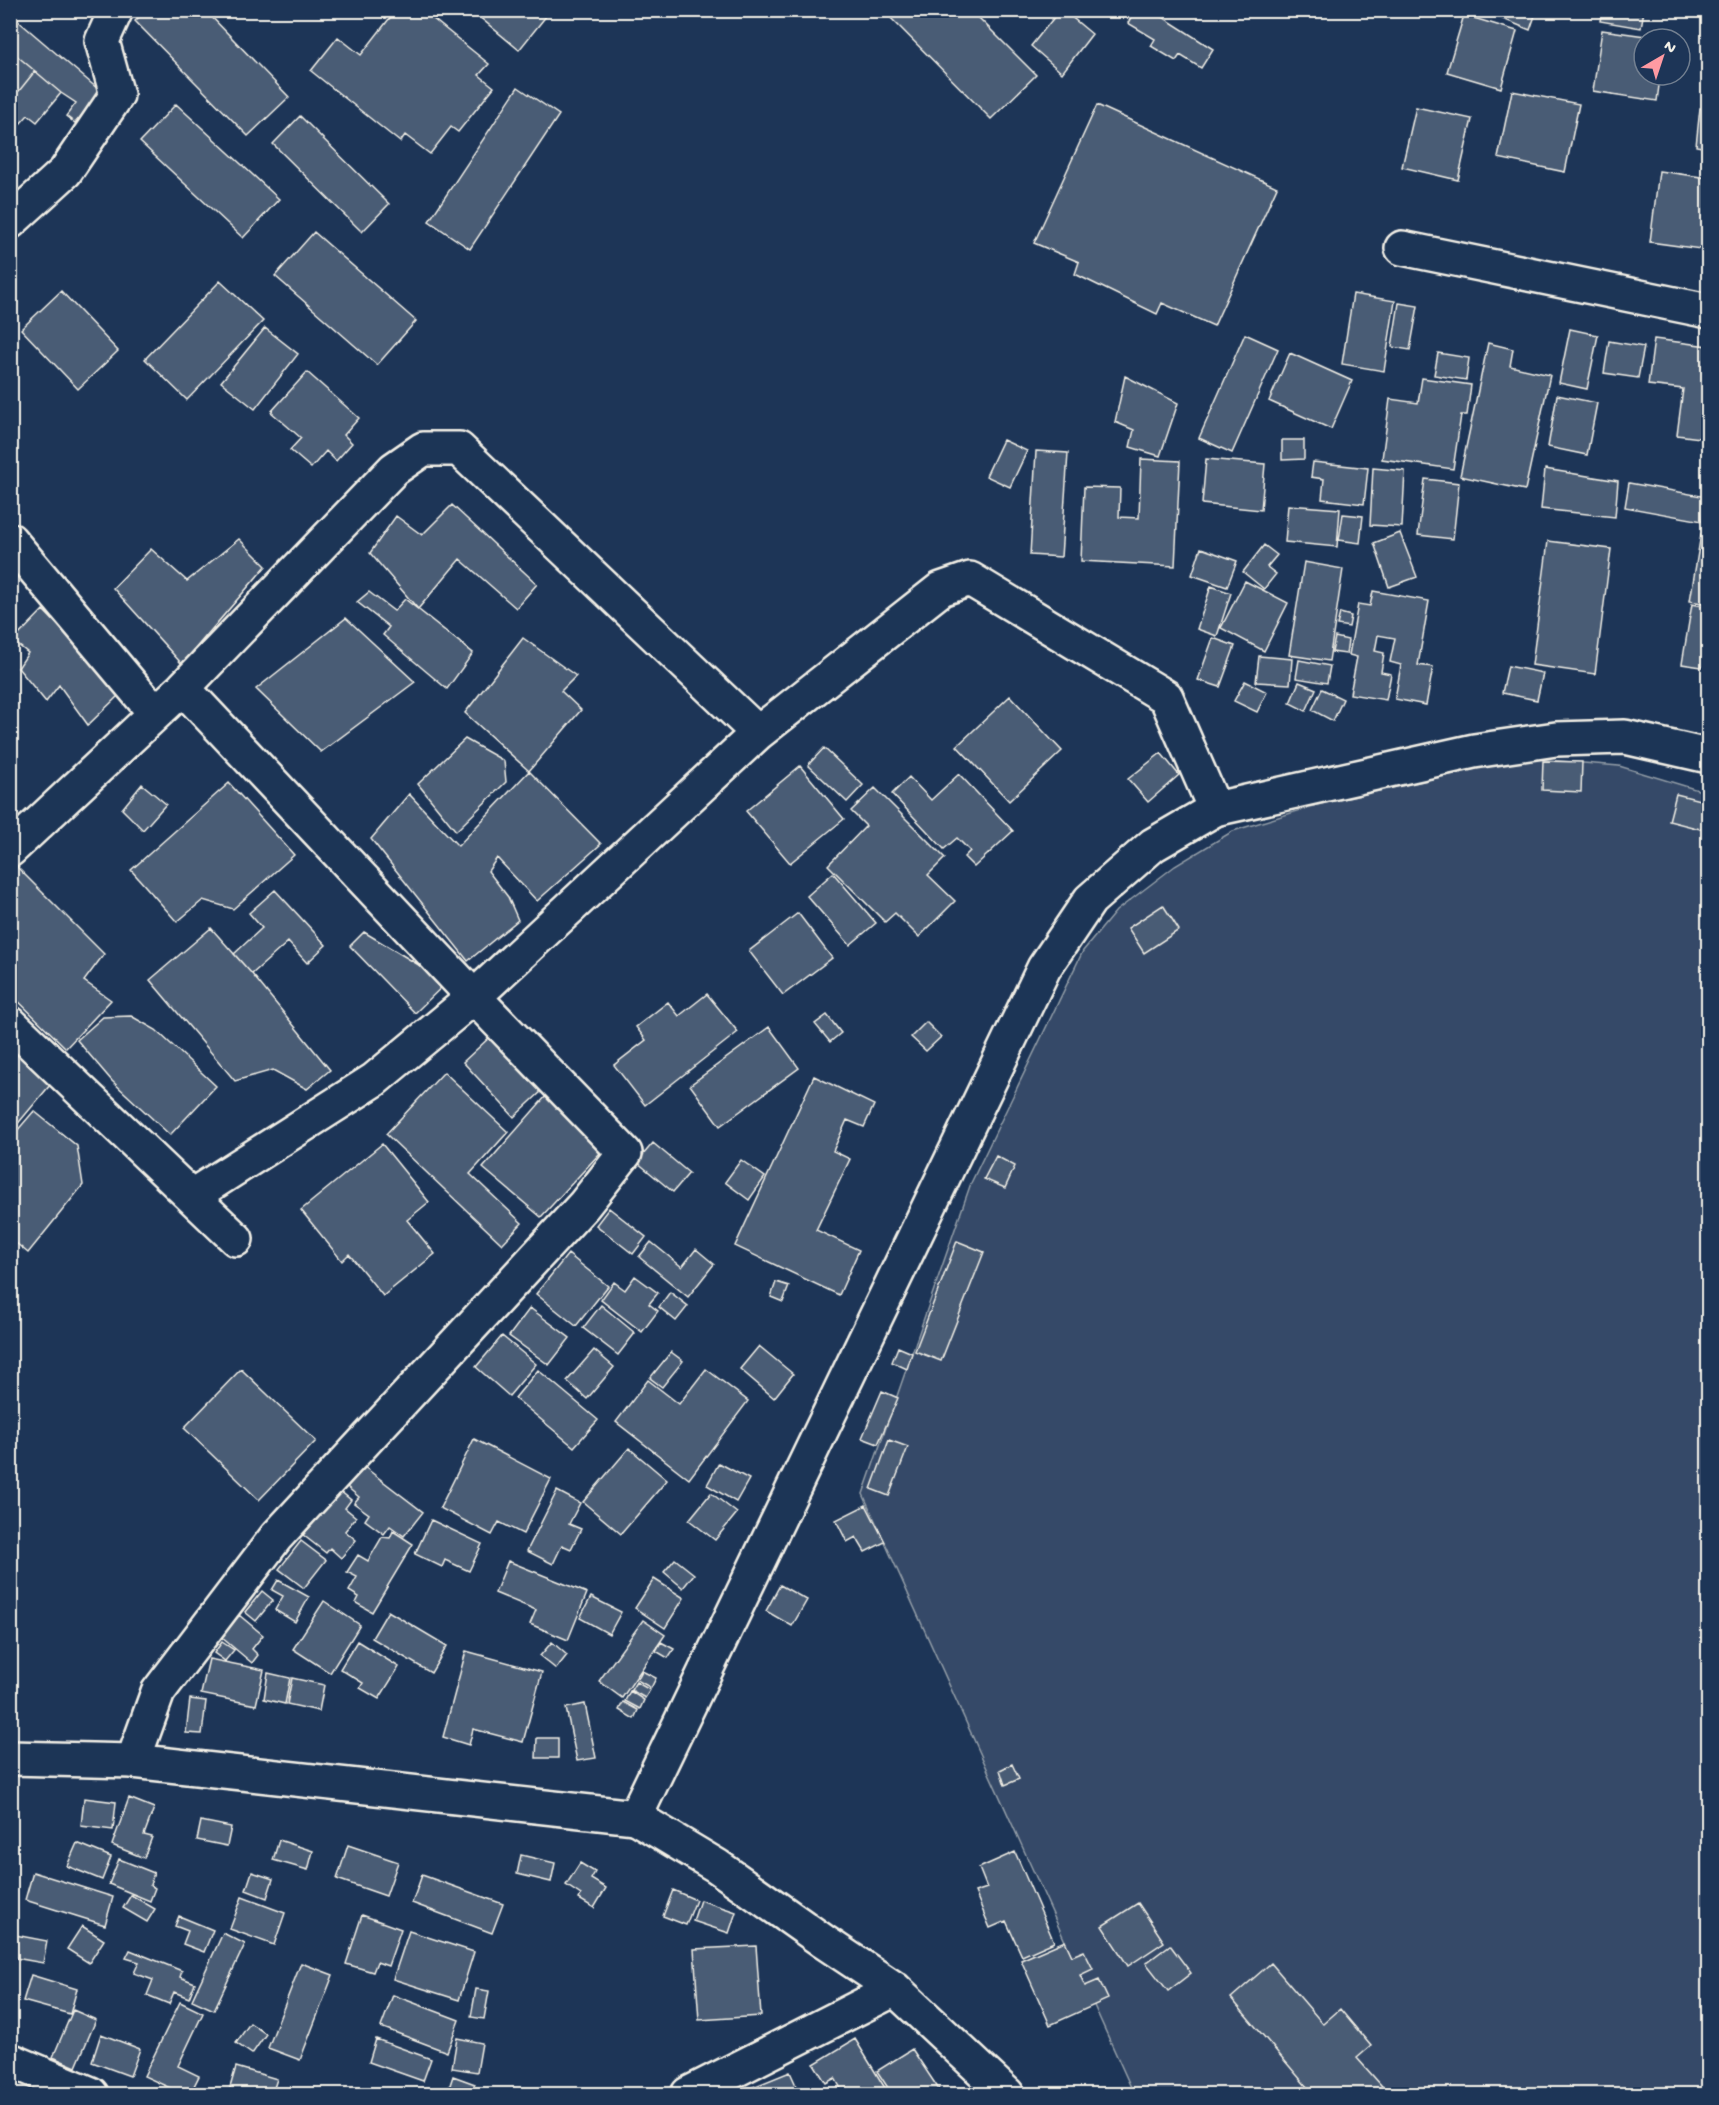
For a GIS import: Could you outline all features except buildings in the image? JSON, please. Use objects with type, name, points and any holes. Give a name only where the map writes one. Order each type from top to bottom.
[{"type":"street","points":[[10,222],[65,172],[117,95],[102,41],[116,10]]},
{"type":"street","points":[[1402,248],[1708,310]]},
{"type":"street","points":[[10,850],[183,688],[394,469],[423,449],[459,449],[758,733]]},
{"type":"street","points":[[10,540],[155,713]]},
{"type":"street","points":[[192,1196],[374,1080],[474,997],[758,733],[941,589],[970,579],[1166,697],[1215,809]]},
{"type":"street","points":[[133,1761],[158,1692],[276,1537],[584,1205],[625,1153],[474,997],[183,688]]},
{"type":"street","points":[[635,1816],[1044,968],[1090,900],[1153,845],[1215,809],[1474,751],[1556,739],[1625,737],[1708,756]]},
{"type":"street","points":[[10,1023],[236,1239]]},
{"type":"street","points":[[10,1758],[133,1761],[635,1816],[717,1866],[896,1989],[1006,2094]]},
{"type":"street","points":[[688,2094],[896,1989]]},
{"type":"street","points":[[10,2060],[91,2094]]},
{"type":"shaded area","points":[[1524,758],[1619,766],[1708,793],[1708,2094],[1134,2094],[863,1494],[971,1183],[1083,951],[1116,911],[1175,866],[1233,831],[1317,805]]}]
